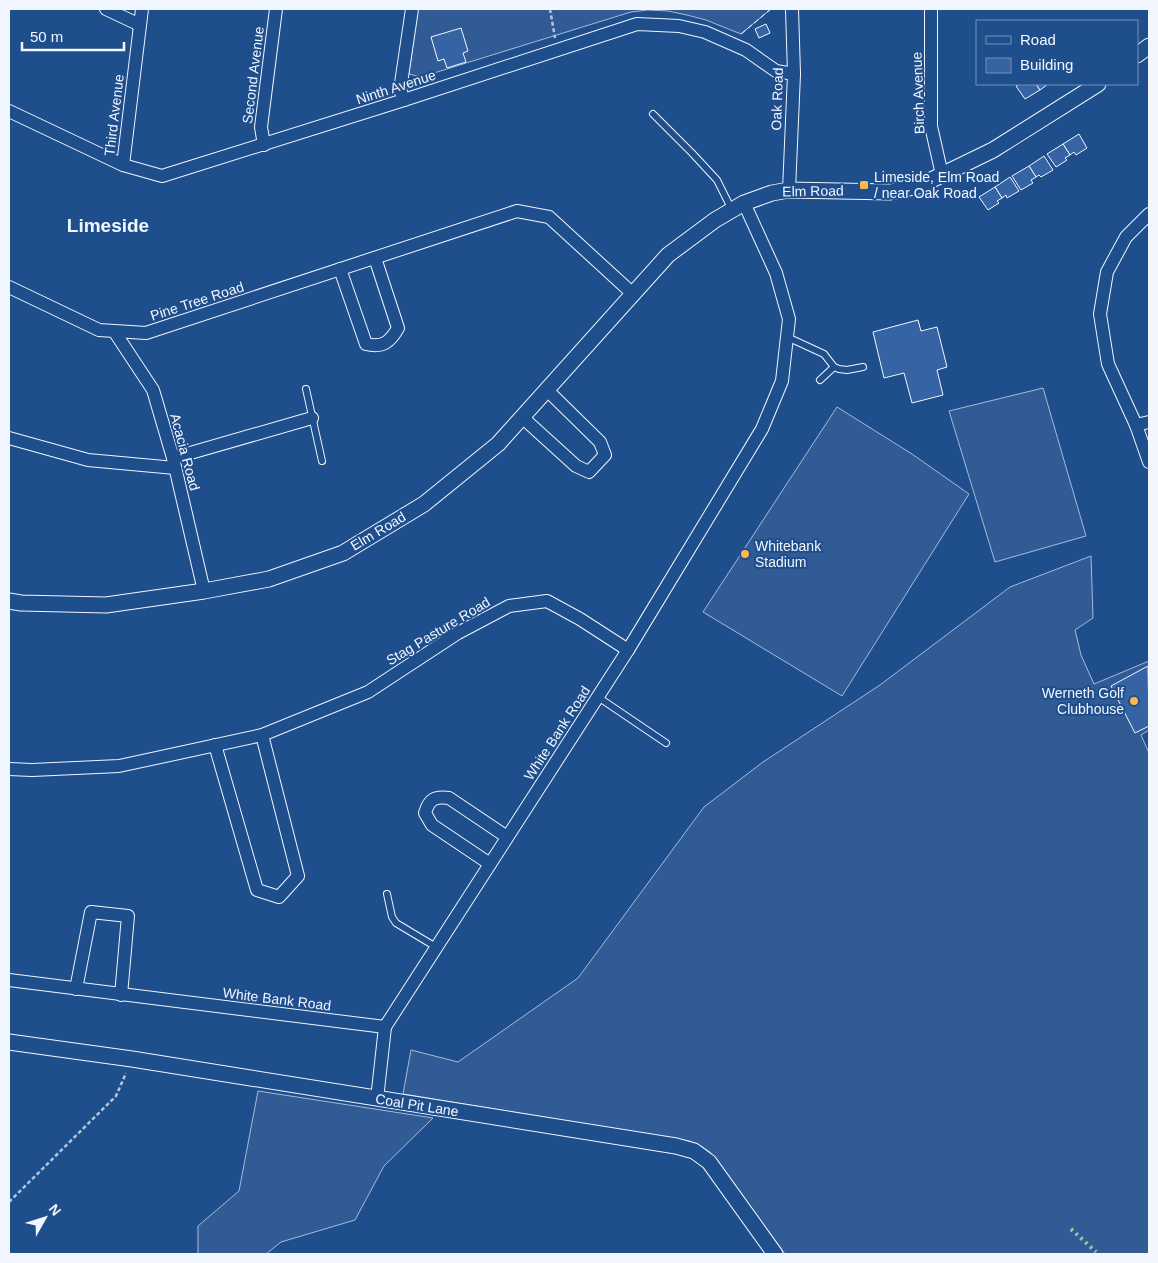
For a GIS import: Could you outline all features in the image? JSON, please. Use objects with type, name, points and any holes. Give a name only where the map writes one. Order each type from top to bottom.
[{"type":"street","points":[[106,9],[140,25]]},
{"type":"street","name":"Third Avenue","points":[[123,165],[142,9]]},
{"type":"street","name":"Second Avenue","points":[[264,145],[261,127],[276,9]]},
{"type":"street","points":[[404,100],[400,90],[412,9]]},
{"type":"street","name":"Oak Road","points":[[789,190],[794,74],[792,9]]},
{"type":"street","name":"Birch Avenue","points":[[931,9],[931,126],[942,175]]},
{"type":"street","name":"Ninth Avenue","points":[[9,111],[123,165],[162,176],[264,145],[637,24],[679,26],[705,32],[746,50],[776,71],[794,74]]},
{"type":"street","points":[[1138,54],[1149,46]]},
{"type":"street","name":"Elm Road","points":[[9,601],[21,603],[106,605],[204,591],[268,579],[343,553],[424,504],[498,444],[668,255],[715,220],[738,207],[772,192],[789,190],[890,192],[919,186],[993,150],[1096,85]]},
{"type":"street","name":"White Bank Road","points":[[9,980],[385,1027],[628,650],[762,429],[782,381],[789,319],[776,273],[738,207]]},
{"type":"street","name":"Pine Tree Road","points":[[9,288],[99,330],[146,333],[517,211],[549,217],[633,294]]},
{"type":"street","points":[[1149,214],[1126,237],[1107,272],[1100,314],[1108,364],[1136,425],[1149,462]]},
{"type":"street","points":[[340,269],[366,344],[376,347],[391,339],[398,328],[375,258]]},
{"type":"street","name":"Acacia Road","points":[[114,331],[153,390],[174,463],[204,591]]},
{"type":"street","points":[[522,417],[576,466],[590,472],[605,455],[600,442],[547,390]]},
{"type":"street","points":[[9,438],[88,460],[174,463],[312,418]]},
{"type":"street","points":[[1136,425],[1149,422]]},
{"type":"street","name":"Stag Pasture Road","points":[[9,768],[32,770],[119,766],[262,735],[368,692],[458,633],[509,606],[546,601],[580,619],[628,650]]},
{"type":"street","points":[[215,745],[257,890],[279,897],[298,876],[262,735]]},
{"type":"street","points":[[490,864],[432,825],[425,814],[427,804],[433,799],[450,798],[507,837]]},
{"type":"street","points":[[76,989],[91,912],[128,916],[121,995]]},
{"type":"street","points":[[377,1098],[385,1027]]},
{"type":"street","name":"Coal Pit Lane","points":[[9,1042],[676,1146],[694,1151],[709,1162],[775,1254]]},
{"type":"lane","points":[[653,114],[717,180],[738,207]]},
{"type":"lane","points":[[787,337],[824,354],[839,369],[847,370],[863,367]]},
{"type":"lane","points":[[820,380],[834,366]]},
{"type":"lane","points":[[306,389],[322,461]]},
{"type":"lane","points":[[598,697],[666,743]]},
{"type":"lane","points":[[386,894],[392,917],[396,923],[436,948]]},
{"type":"path","points":[[550,9],[557,49]]},
{"type":"path","points":[[9,1202],[116,1096],[132,1060]]},
{"type":"shaded area","points":[[418,9],[771,9],[741,34],[706,20],[668,11],[648,10],[631,12],[421,77],[409,74]]},
{"type":"shaded area","points":[[1043,388],[1086,536],[995,562],[949,411]]},
{"type":"shaded area","points":[[837,407],[912,454],[969,494],[842,696],[703,612]]},
{"type":"shaded area","points":[[1091,556],[1093,618],[1075,630],[1081,655],[1094,684],[1149,661],[1149,730],[1141,735],[1149,753],[1149,1254],[785,1254],[710,1152],[701,1146],[689,1141],[403,1094],[411,1050],[458,1062],[578,978],[704,807],[763,762],[880,685],[1010,587]]},
{"type":"shaded area","points":[[258,1091],[433,1118],[384,1166],[355,1220],[281,1242],[266,1254],[198,1254],[198,1226],[239,1191]]},
{"type":"building","points":[[766,24],[770,33],[759,38],[755,29]]},
{"type":"building","points":[[461,28],[468,51],[463,53],[466,62],[447,68],[444,59],[438,61],[431,37]]},
{"type":"building","points":[[1037,85],[1040,90],[1025,99],[1016,86]]},
{"type":"building","points":[[1037,85],[1047,85],[1040,90]]},
{"type":"building","points":[[1079,134],[1087,148],[1076,155],[1074,152],[1070,155],[1063,144]]},
{"type":"building","points":[[1063,144],[1070,155],[1065,158],[1067,160],[1056,167],[1047,154]]},
{"type":"building","points":[[1044,156],[1053,170],[1041,177],[1039,175],[1036,177],[1029,166]]},
{"type":"building","points":[[1029,166],[1036,177],[1031,180],[1033,183],[1021,190],[1012,176]]},
{"type":"building","points":[[1010,177],[1019,191],[1007,198],[1006,195],[1002,198],[995,187]]},
{"type":"building","points":[[995,187],[1002,198],[997,201],[999,203],[988,210],[979,197]]},
{"type":"building","points":[[918,320],[921,331],[937,327],[947,367],[937,370],[943,395],[912,403],[904,373],[884,378],[873,332]]},
{"type":"building","name":"Werneth Golf Clubhouse","points":[[1148,666],[1149,726],[1135,733],[1111,686]]},
{"type":"hedge","points":[[1071,1229],[1096,1252]]},
{"type":"fence","points":[[741,34],[771,9]]},
{"type":"place","name":"Limeside, Elm Road / near Oak Road","points":[[864,185]]},
{"type":"place","name":"Whitebank Stadium","points":[[745,554]]},
{"type":"place","name":"Werneth Golf Clubhouse","points":[[1134,701]]},
{"type":"district","name":"Limeside","points":[[108,225]]}]
